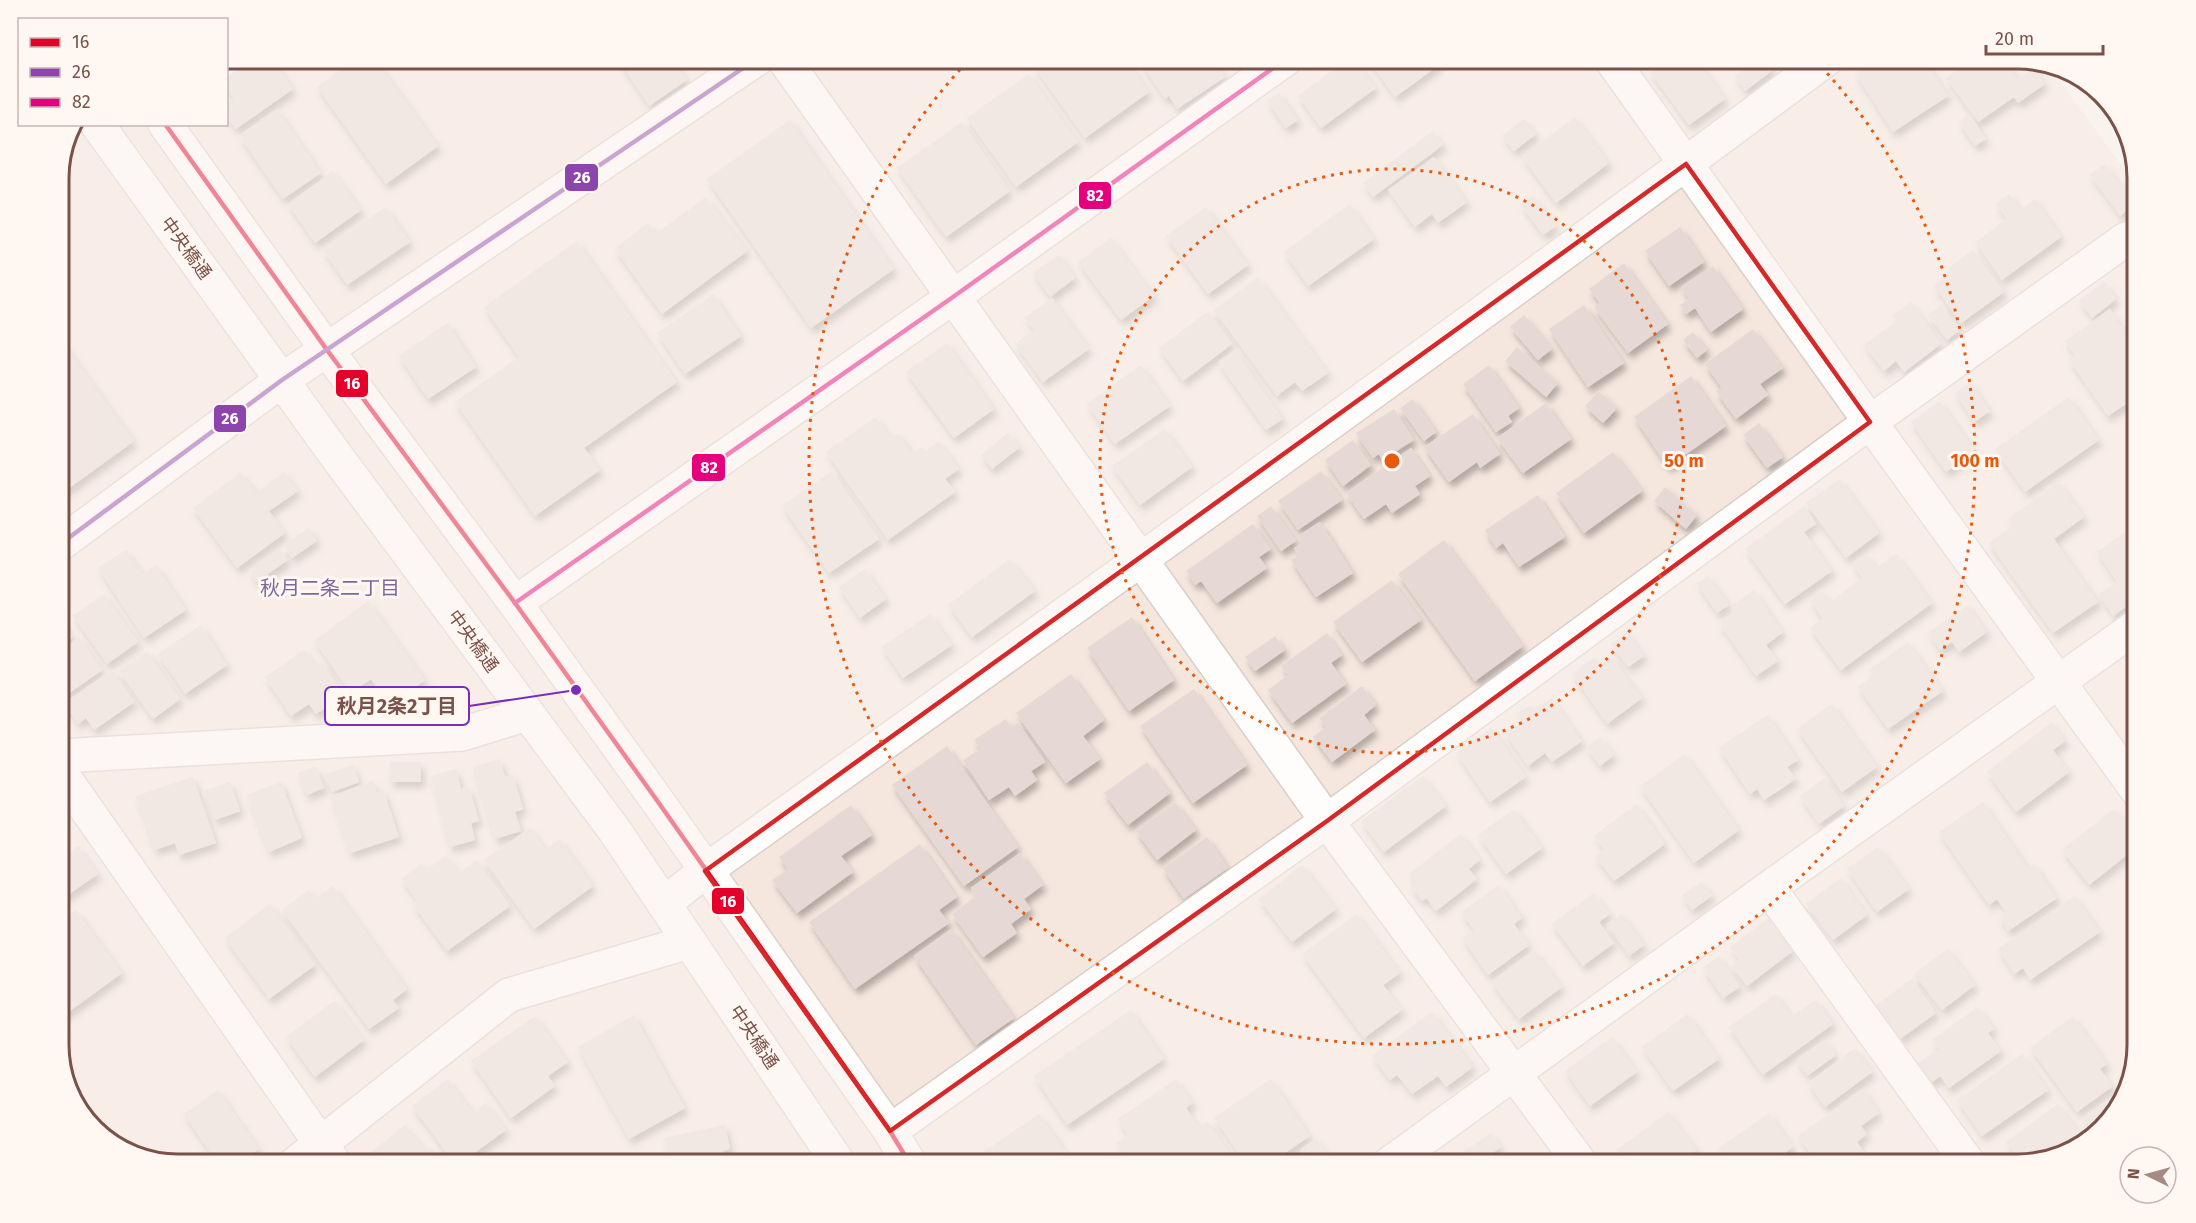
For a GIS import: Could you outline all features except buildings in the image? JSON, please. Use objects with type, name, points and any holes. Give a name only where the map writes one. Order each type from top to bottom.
[{"type":"street","points":[[69,537],[282,380],[742,69]]},
{"type":"street","points":[[791,69],[1327,821],[1573,1154]]},
{"type":"street","points":[[515,603],[953,297],[1272,69]]},
{"type":"street","points":[[1618,69],[1870,422],[2127,775]]},
{"type":"street","points":[[664,904],[705,871],[1140,561],[1813,69]]},
{"type":"street","name":"中央橋通","points":[[98,126],[282,380],[615,831],[831,1154]]},
{"type":"street","points":[[166,126],[327,350],[515,603],[656,799],[904,1154]]},
{"type":"street","points":[[890,1131],[1327,821],[1870,422],[2126,239]]},
{"type":"street","points":[[1403,1154],[1769,888],[2127,633]]},
{"type":"street","points":[[69,755],[462,734],[527,714]]},
{"type":"street","points":[[69,784],[327,1154]]},
{"type":"street","points":[[1769,888],[1962,1154]]},
{"type":"street","points":[[329,1154],[509,995],[689,942]]},
{"type":"highlighted area","points":[[1686,164],[1870,422],[1327,821],[890,1131],[705,871]]},
{"type":"shaded area","points":[[228,69],[2018,69],[2056,76],[2127,172],[2127,1046],[2123,1074],[2109,1106],[2090,1127],[2066,1143],[2040,1152],[2018,1154],[178,1154],[156,1152],[117,1136],[96,1117],[80,1093],[69,1053],[69,170],[73,149],[82,126],[228,126]]},
{"type":"transit line","name":"26","points":[[69,538],[282,380],[742,69]]},
{"type":"transit line","name":"82","points":[[515,603],[953,297],[1272,69]]},
{"type":"transit line","name":"16","points":[[166,126],[327,350],[515,603],[656,799],[904,1154]]},
{"type":"place","name":"秋月2条2丁目","points":[[576,690]]},
{"type":"district","name":"秋月二条二丁目","points":[[330,588]]}]
